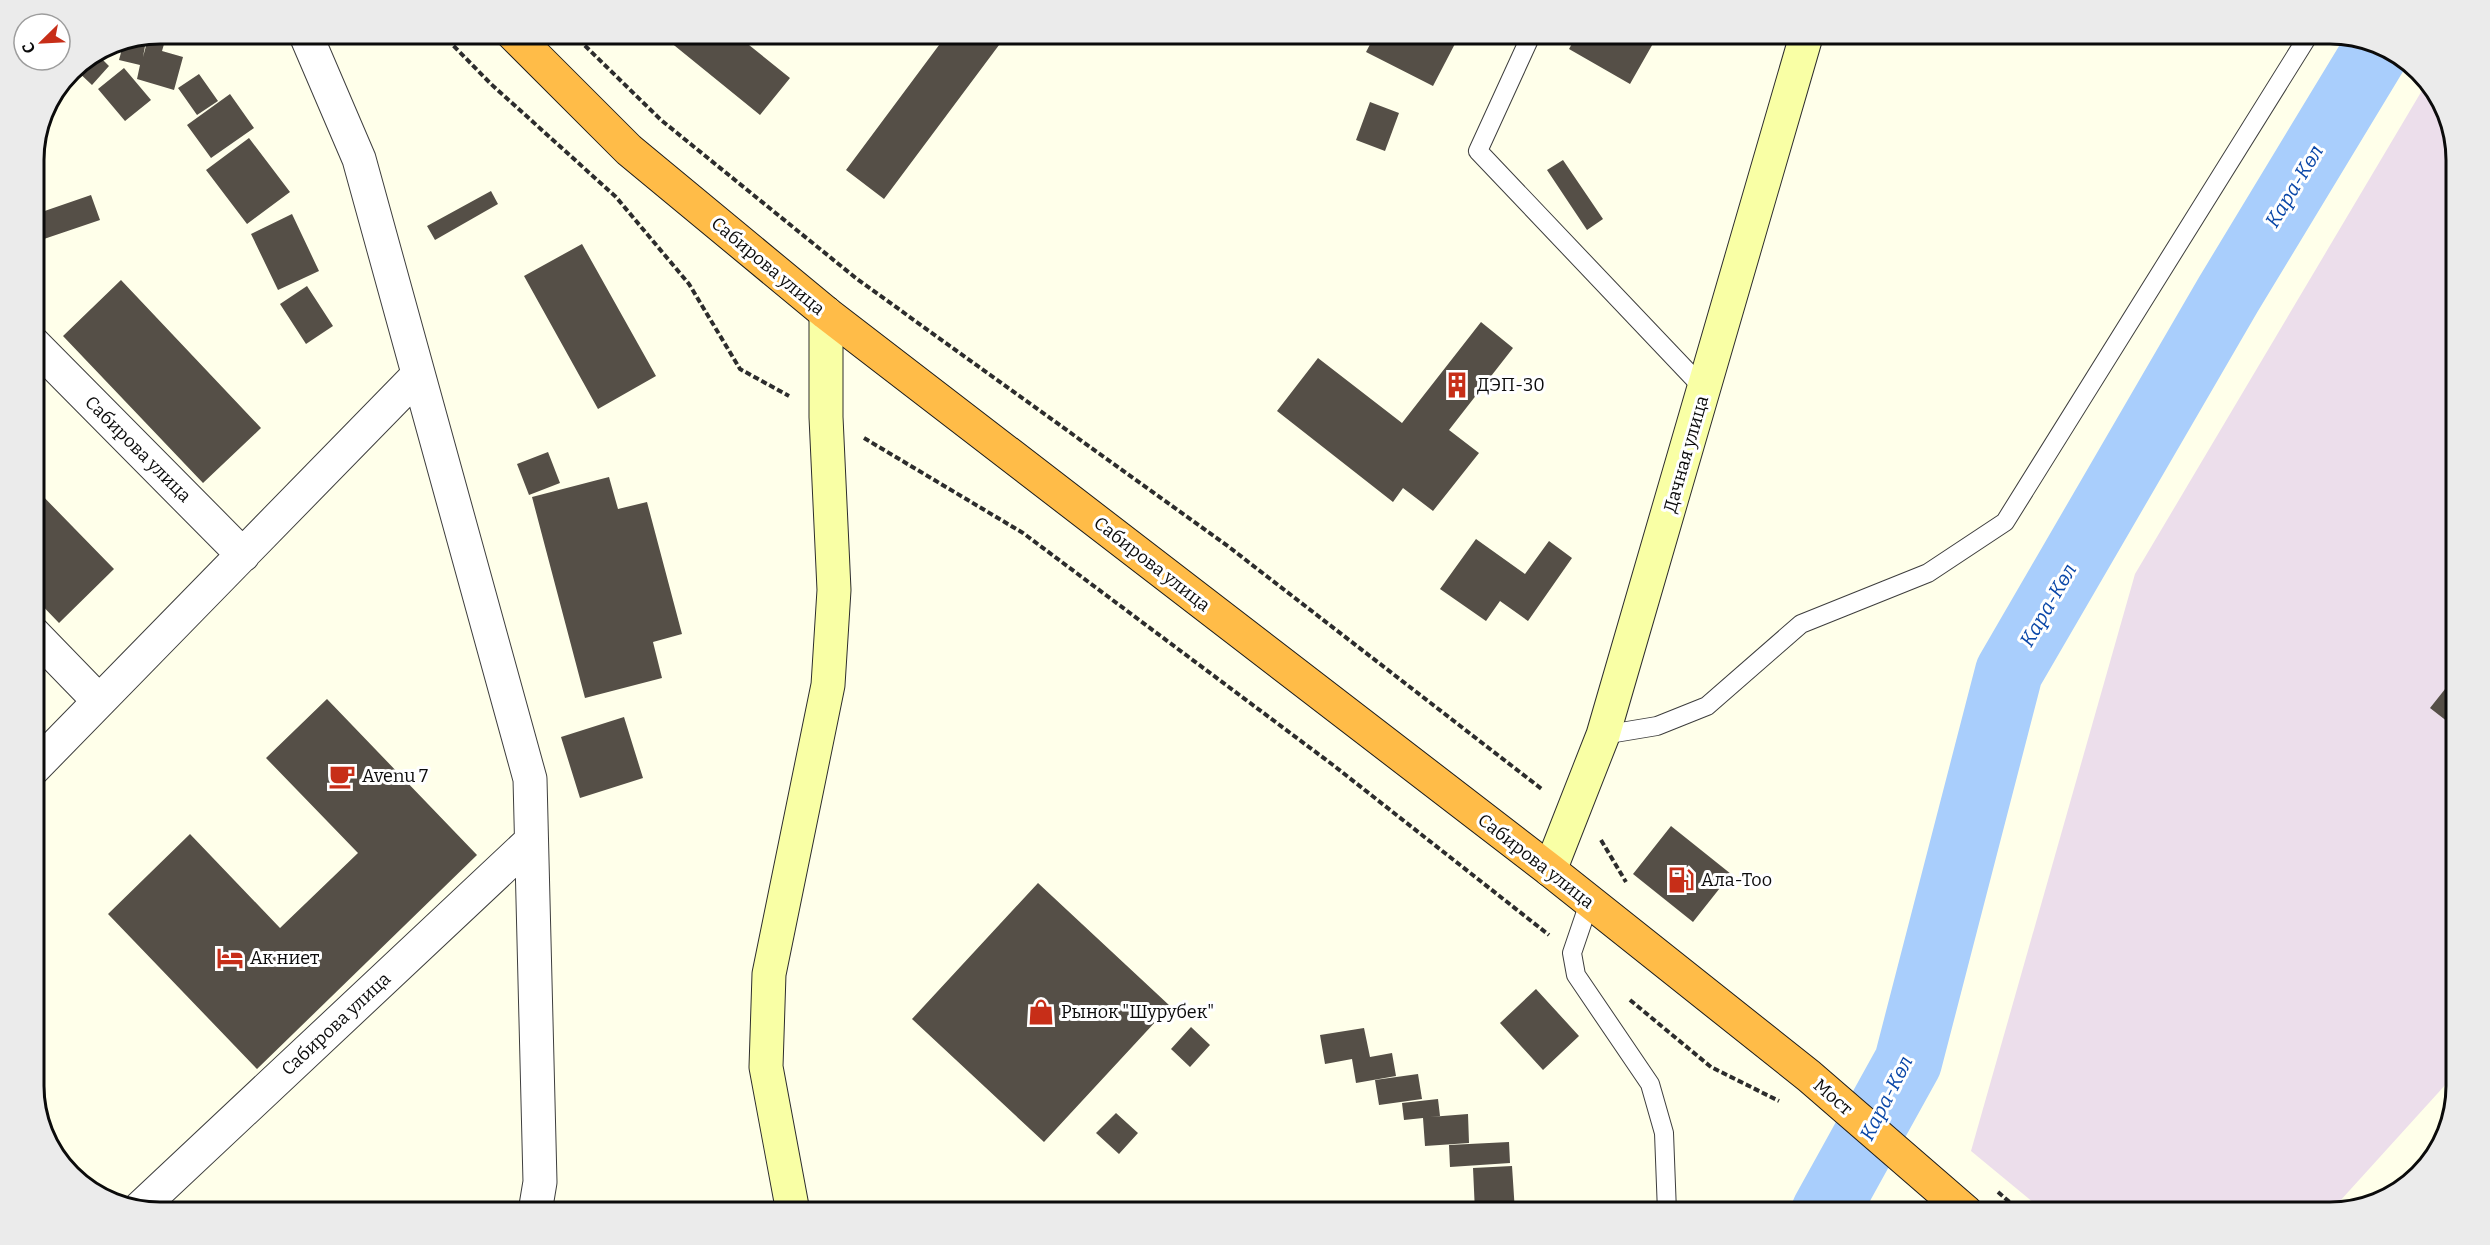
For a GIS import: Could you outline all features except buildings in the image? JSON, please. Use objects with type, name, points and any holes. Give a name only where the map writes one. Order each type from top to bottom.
[{"type":"highway","name":"Сабирова улица","points":[[523,44],[629,150],[826,313],[1550,870],[1809,1076]]},
{"type":"highway","name":"Мост","points":[[1809,1076],[1954,1202]]},
{"type":"main road","name":"Дачная улица","points":[[1550,870],[1603,735],[1804,44]]},
{"type":"main road","points":[[792,1202],[766,1067],[769,974],[828,685],[834,590],[826,417],[826,313]]},
{"type":"street","points":[[310,44],[359,159],[530,779],[540,1182],[537,1202]]},
{"type":"street","name":"Сабирова улица","points":[[44,354],[243,555]]},
{"type":"street","points":[[44,758],[418,375]]},
{"type":"street","points":[[44,644],[99,701]]},
{"type":"street","name":"Сабирова улица","points":[[147,1201],[531,841]]},
{"type":"lane","points":[[1527,44],[1478,151],[1705,390]]},
{"type":"lane","points":[[1603,735],[1657,726],[1707,706],[1801,624],[1928,573],[2005,522],[2303,44]]},
{"type":"lane","points":[[1589,903],[1572,953],[1576,975],[1650,1084],[1664,1133],[1667,1202]]},
{"type":"path","points":[[452,44],[491,84],[616,197],[689,284],[740,369],[1023,533],[1333,765],[1572,953]]},
{"type":"path","points":[[583,44],[661,120],[857,279],[1229,547],[1572,812],[1597,834],[1625,880],[1634,888]]},
{"type":"path","points":[[1628,999],[1711,1067],[1785,1104]]},
{"type":"shaded area","points":[[2423,89],[2435,108],[2446,152],[2446,1084],[2340,1201],[2033,1202],[1971,1151],[2135,574]]},
{"type":"waterway","name":"Кара-Көл","points":[[1831,1202],[1908,1062],[2009,672],[2228,295],[2375,52]]},
{"type":"place","name":"ДЭП-30","points":[[1457,385]]},
{"type":"place","name":"Avenu 7","points":[[342,776]]},
{"type":"place","name":"Ала-Тоо","points":[[1681,880]]},
{"type":"place","name":"Ак ниет","points":[[230,958]]},
{"type":"place","name":"Рынок \"Шурубек\"","points":[[1041,1012]]}]
